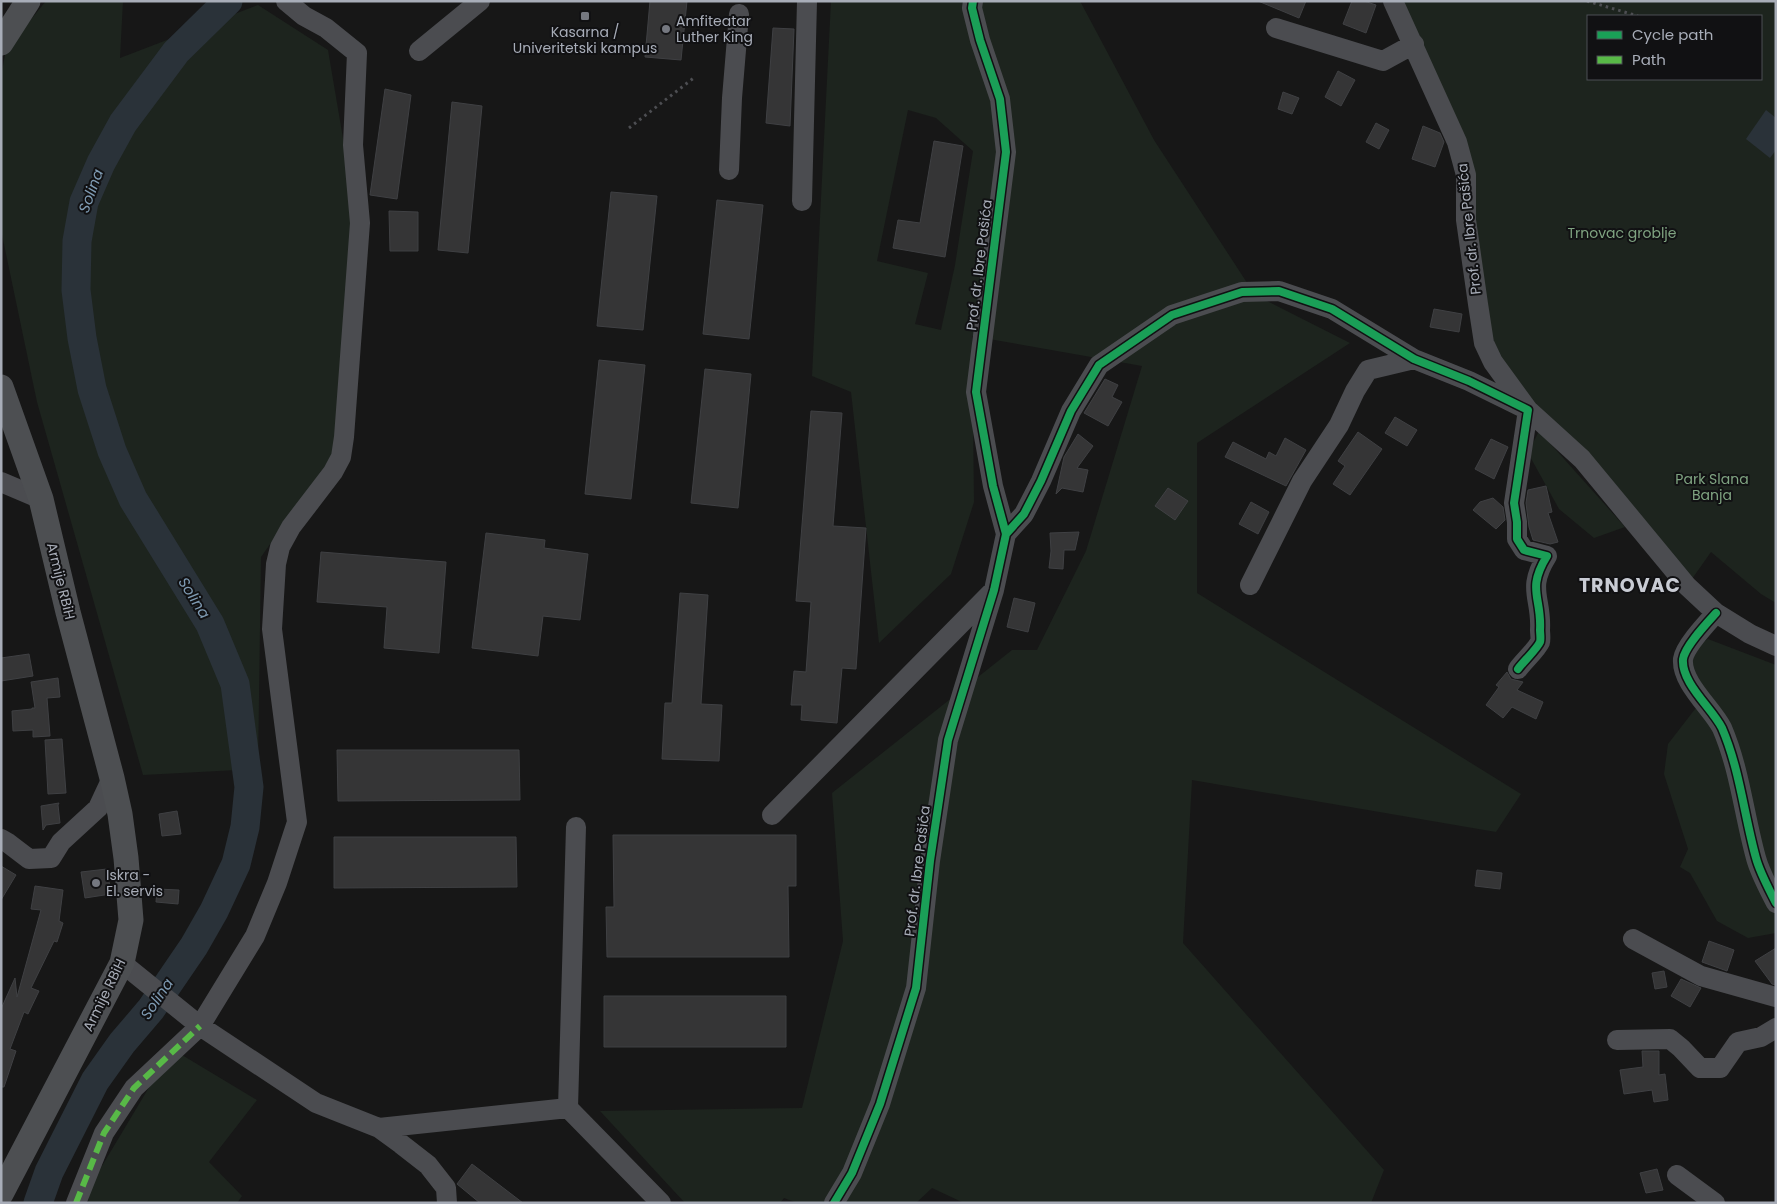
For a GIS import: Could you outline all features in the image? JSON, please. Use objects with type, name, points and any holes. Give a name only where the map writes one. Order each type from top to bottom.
[{"type":"main road","points":[[1,43],[28,1]]},
{"type":"main road","name":"Armije RBiH","points":[[1,387],[42,499],[68,612],[112,778],[120,814],[131,920],[122,963],[1,1194]]},
{"type":"street","points":[[76,1203],[104,1134],[134,1088],[200,1026],[255,936],[277,882],[297,822],[272,629],[276,564],[280,547],[291,526],[333,472],[341,457],[360,223],[353,145],[357,54],[326,28],[304,16],[286,1]]},
{"type":"street","points":[[419,51],[480,1]]},
{"type":"street","points":[[802,202],[807,1]]},
{"type":"street","name":"Prof. dr. Ibre Pašića","points":[[834,1203],[852,1173],[880,1104],[916,988],[930,861],[948,740],[994,590],[1006,534],[993,486],[976,392],[1006,152],[1000,99],[980,40],[972,1]]},
{"type":"street","name":"Prof. dr. Ibre Pašića","points":[[1393,1],[1457,142],[1466,175],[1466,220],[1484,343],[1493,362],[1528,410],[1582,459],[1687,586],[1716,612],[1750,634],[1776,646]]},
{"type":"street","points":[[730,170],[732,98],[739,14]]},
{"type":"street","points":[[1276,28],[1383,61],[1414,44]]},
{"type":"street","name":"Prof. dr. Ibre Pašića","points":[[1006,534],[1024,514],[1071,411],[1099,365],[1172,315],[1242,292],[1279,291],[1332,309],[1414,360],[1469,381],[1528,410]]},
{"type":"street","points":[[1250,585],[1302,481],[1339,425],[1368,370],[1414,360]]},
{"type":"street","points":[[1518,669],[1540,642],[1541,617],[1536,598],[1536,582],[1539,569],[1547,556],[1524,550],[1517,539],[1518,522],[1514,503],[1528,410]]},
{"type":"street","points":[[1,482],[42,499]]},
{"type":"street","points":[[772,815],[994,590]]},
{"type":"street","points":[[1716,612],[1698,632],[1683,659],[1687,678],[1718,719],[1728,744],[1756,860],[1776,903]]},
{"type":"street","points":[[85,839],[112,778]]},
{"type":"street","points":[[1,839],[8,842],[29,859],[51,858],[61,842],[98,808]]},
{"type":"street","points":[[576,827],[568,1108],[662,1203]]},
{"type":"street","points":[[1633,939],[1702,976],[1776,997]]},
{"type":"street","points":[[122,963],[200,1026],[316,1103],[379,1128],[428,1165],[446,1188],[447,1203]]},
{"type":"street","points":[[1617,1040],[1670,1039],[1700,1068],[1720,1068],[1738,1042],[1761,1037],[1776,1028]]},
{"type":"street","points":[[379,1128],[568,1108]]},
{"type":"street","points":[[1677,1175],[1715,1203]]},
{"type":"path","points":[[1587,1],[1635,15]]},
{"type":"path","points":[[629,128],[695,77]]},
{"type":"green space","points":[[46,1],[123,1],[120,58],[258,5],[328,50],[355,209],[335,452],[261,557],[258,769],[143,775],[37,402],[1,230],[1,76],[6,50]]},
{"type":"green space","points":[[831,1],[1080,1],[1154,140],[1255,295],[1350,343],[1197,443],[1197,593],[1521,794],[1496,832],[1192,780],[1183,943],[1384,1170],[1371,1203],[964,1203],[932,1188],[916,1203],[797,1203],[784,1198],[780,1203],[685,1203],[600,1111],[802,1108],[843,941],[832,793],[1012,650],[1037,650],[1086,551],[1142,366],[972,336],[974,502],[951,574],[879,643],[851,392],[812,376]],"holes":[[[908,110],[936,118],[973,151],[955,265],[941,330],[915,324],[928,273],[877,261]]]},
{"type":"green space","name":"Trnovac groblje","points":[[1393,1],[1776,1],[1776,603],[1761,594],[1711,552],[1687,586],[1493,362],[1466,175]]},
{"type":"green space","points":[[1539,431],[1625,527],[1594,538],[1559,509],[1528,453]]},
{"type":"green space","points":[[1708,639],[1776,665],[1776,933],[1748,938],[1717,921],[1690,873],[1680,867],[1688,849],[1664,774],[1668,744],[1702,700],[1687,677],[1693,649]]},
{"type":"green space","points":[[172,1049],[257,1100],[209,1162],[242,1196],[237,1203],[88,1203],[90,1186]]},
{"type":"shaded area","points":[[1766,110],[1776,118],[1776,150],[1770,158],[1746,139]]},
{"type":"building","name":"Amfiteatar Luther King","points":[[650,1],[687,1],[681,60],[645,57]]},
{"type":"building","points":[[1258,1],[1306,1],[1299,18]]},
{"type":"building","points":[[1352,1],[1364,1],[1376,5],[1366,33],[1343,24]]},
{"type":"building","points":[[773,28],[794,29],[790,126],[766,123]]},
{"type":"building","points":[[1338,71],[1355,80],[1341,106],[1325,97]]},
{"type":"building","points":[[385,89],[411,95],[397,199],[370,195]]},
{"type":"building","points":[[1283,92],[1299,98],[1292,114],[1278,109]]},
{"type":"building","points":[[452,102],[482,106],[468,253],[438,250]]},
{"type":"building","points":[[1376,123],[1389,130],[1379,149],[1366,142]]},
{"type":"building","points":[[1423,126],[1440,133],[1444,142],[1435,167],[1412,159]]},
{"type":"building","points":[[934,141],[963,146],[945,257],[893,248],[898,220],[920,223]]},
{"type":"building","points":[[611,192],[657,196],[643,330],[597,326]]},
{"type":"building","points":[[717,200],[763,205],[749,339],[703,334]]},
{"type":"building","points":[[389,211],[418,212],[418,251],[390,251]]},
{"type":"building","points":[[1434,309],[1462,314],[1459,332],[1430,327]]},
{"type":"building","points":[[599,360],[645,365],[631,499],[585,494]]},
{"type":"building","points":[[705,369],[751,374],[738,508],[691,503]]},
{"type":"building","points":[[1105,379],[1118,385],[1112,397],[1122,402],[1108,426],[1084,413]]},
{"type":"building","points":[[811,411],[842,413],[833,526],[866,528],[856,669],[842,668],[837,723],[801,720],[802,705],[791,705],[794,671],[806,672],[811,602],[796,601]]},
{"type":"building","points":[[1395,417],[1417,430],[1407,446],[1385,433]]},
{"type":"building","points":[[1358,432],[1382,449],[1350,495],[1333,484],[1345,466],[1338,461]]},
{"type":"building","points":[[1078,434],[1093,446],[1077,468],[1088,470],[1083,492],[1062,488],[1056,494],[1064,457]]},
{"type":"building","points":[[1285,438],[1306,450],[1286,486],[1225,457],[1233,442],[1266,459],[1269,452],[1276,456]]},
{"type":"building","points":[[1491,439],[1508,447],[1494,479],[1475,469]]},
{"type":"building","points":[[1546,486],[1552,512],[1548,513],[1558,542],[1550,544],[1533,540],[1529,527],[1526,503],[1528,490]]},
{"type":"building","points":[[1168,488],[1188,501],[1175,520],[1155,506]]},
{"type":"building","points":[[1493,498],[1503,507],[1505,520],[1496,529],[1473,510],[1480,502]]},
{"type":"building","points":[[1251,502],[1269,512],[1258,534],[1239,524]]},
{"type":"building","points":[[1079,532],[1075,550],[1064,550],[1063,569],[1049,568],[1051,551],[1050,533]]},
{"type":"building","points":[[486,533],[545,540],[544,548],[588,554],[580,620],[543,616],[538,656],[472,648]]},
{"type":"building","points":[[321,552],[446,562],[439,653],[384,648],[387,607],[317,602]]},
{"type":"building","points":[[680,593],[708,595],[701,704],[722,705],[719,761],[662,759],[665,703],[672,703]]},
{"type":"building","points":[[1014,598],[1035,603],[1028,632],[1007,627]]},
{"type":"building","points":[[29,654],[33,676],[1,681],[1,658]]},
{"type":"building","points":[[1507,672],[1511,679],[1523,682],[1517,690],[1543,702],[1536,719],[1512,707],[1503,718],[1486,705],[1499,687],[1496,685]]},
{"type":"building","points":[[58,678],[60,697],[47,698],[50,736],[33,737],[33,730],[13,731],[12,711],[35,708],[31,682]]},
{"type":"building","points":[[62,739],[66,793],[48,794],[45,740]]},
{"type":"building","points":[[337,750],[519,750],[520,800],[338,801]]},
{"type":"building","points":[[59,803],[60,823],[46,825],[43,830],[41,806]]},
{"type":"building","points":[[177,811],[181,834],[162,836],[159,814]]},
{"type":"building","points":[[613,835],[796,835],[796,886],[788,886],[789,957],[607,957],[606,907],[614,907]]},
{"type":"building","points":[[334,837],[516,837],[517,887],[334,888]]},
{"type":"building","points":[[1,866],[16,875],[1,900]]},
{"type":"building","name":"Iskra - El. servis","points":[[107,869],[111,894],[85,898],[81,872]]},
{"type":"building","points":[[1477,870],[1502,873],[1500,889],[1475,886]]},
{"type":"building","points":[[35,886],[63,890],[59,921],[63,923],[57,942],[54,941],[31,988],[39,991],[28,1014],[24,1012],[10,1049],[16,1051],[4,1087],[1,1087],[1,1009],[15,978],[17,997],[41,910],[31,909]]},
{"type":"building","points":[[157,889],[179,890],[178,904],[156,902]]},
{"type":"building","points":[[1709,941],[1734,950],[1727,971],[1702,962]]},
{"type":"building","points":[[1776,948],[1776,985],[1772,984],[1755,961]]},
{"type":"building","points":[[1664,971],[1667,987],[1655,989],[1652,973]]},
{"type":"building","points":[[1681,979],[1701,988],[1690,1007],[1671,996]]},
{"type":"building","points":[[604,996],[786,996],[786,1047],[604,1047]]},
{"type":"building","points":[[1642,1051],[1659,1051],[1659,1075],[1665,1074],[1668,1100],[1654,1102],[1652,1090],[1624,1094],[1620,1070],[1643,1067]]},
{"type":"building","points":[[472,1164],[523,1203],[480,1203],[457,1184]]},
{"type":"building","points":[[1657,1169],[1663,1190],[1646,1193],[1640,1173]]},
{"type":"waterway","name":"Solina","points":[[38,1203],[49,1172],[95,1081],[122,1043],[151,1009],[194,946],[214,911],[236,864],[245,827],[249,787],[235,684],[210,624],[133,499],[112,451],[92,389],[82,338],[76,290],[77,241],[84,202],[101,163],[123,123],[176,52],[228,1]]},
{"type":"marked path","points":[[76,1203],[104,1133],[134,1088],[200,1026]]},
{"type":"cycle path","points":[[834,1203],[852,1173],[880,1104],[916,988],[930,861],[948,740],[994,590],[1006,534],[993,486],[976,392],[1006,152],[1000,99],[980,40],[972,8],[973,1]]},
{"type":"cycle path","points":[[1006,534],[1024,514],[1041,481],[1071,411],[1099,365],[1172,315],[1242,292],[1279,291],[1332,309],[1414,359],[1469,381],[1528,410],[1514,503],[1517,539],[1524,550],[1547,556],[1537,577],[1536,586],[1540,619],[1540,642],[1518,669]]},
{"type":"cycle path","points":[[1716,613],[1688,648],[1683,659],[1684,668],[1692,686],[1722,728],[1738,776],[1758,864],[1776,903]]},
{"type":"place","name":"Kasarna / Univeritetski kampus","points":[[585,16]]},
{"type":"place","name":"Amfiteatar Luther King","points":[[666,29]]},
{"type":"place","name":"Iskra - El. servis","points":[[96,883]]},
{"type":"district","name":"TRNOVAC","points":[[1630,585]]},
{"type":"park label","name":"Park Slana Banja","points":[[1712,488]]}]
